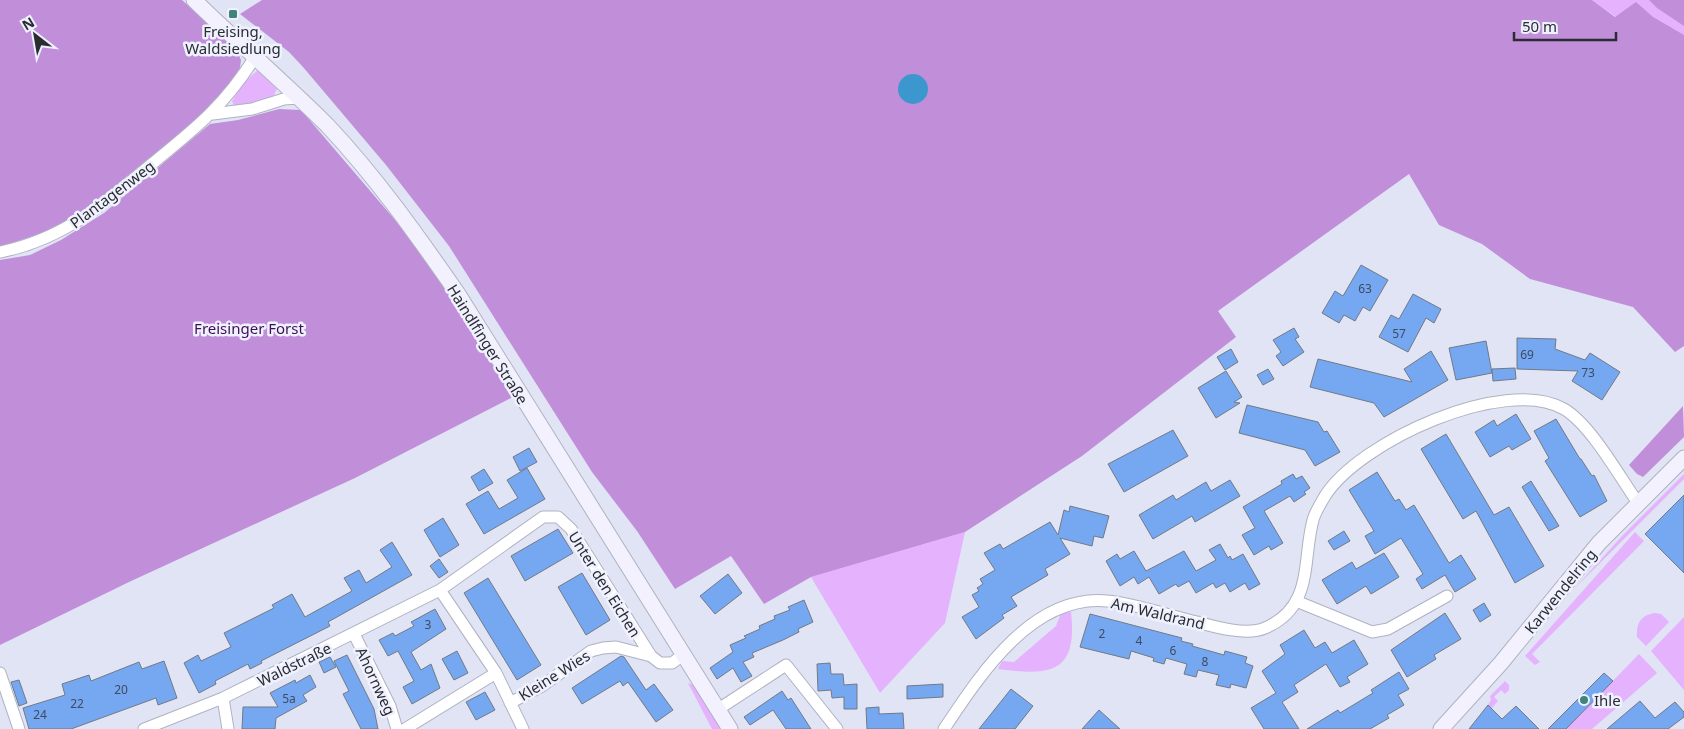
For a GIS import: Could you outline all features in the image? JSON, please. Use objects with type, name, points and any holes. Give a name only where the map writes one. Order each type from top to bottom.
[{"type":"street","name":"Haindlfinger Straße","points":[[194,0],[256,56],[328,126],[396,206],[458,294],[730,729]]},
{"type":"street","name":"Plantagenweg","points":[[0,252],[40,242],[84,219],[213,114],[238,85],[256,56]]},
{"type":"street","points":[[213,114],[252,109],[284,99],[299,98]]},
{"type":"street","name":"Am Waldrand","points":[[944,729],[991,664],[1006,647],[1033,623],[1071,604],[1107,601],[1228,630],[1264,629],[1285,615],[1296,601],[1307,573],[1313,519],[1326,495],[1344,472],[1376,448],[1422,424],[1490,402],[1530,400],[1563,408],[1584,426],[1638,502]]},
{"type":"street","name":"Karwendelring","points":[[1441,729],[1501,663],[1579,566],[1638,502],[1684,458]]},
{"type":"street","name":"Unter den Eichen","points":[[440,590],[543,517],[558,517],[571,529],[651,656]]},
{"type":"street","points":[[440,590],[496,673],[523,729]]},
{"type":"street","name":"Waldstraße","points":[[144,729],[223,698],[440,590]]},
{"type":"street","points":[[1296,601],[1372,632],[1388,629],[1447,596]]},
{"type":"street","name":"Ahornweg","points":[[354,634],[390,706],[397,729]]},
{"type":"street","name":"Kleine Wies","points":[[510,703],[542,686],[591,651],[616,647],[651,656],[660,663],[672,663],[683,655]]},
{"type":"street","points":[[717,710],[786,665],[836,729]]},
{"type":"street","points":[[0,673],[18,729]]},
{"type":"street","name":"Ahornweg","points":[[405,729],[496,673]]},
{"type":"street","points":[[223,698],[228,729]]},
{"type":"shaded area","points":[[1592,0],[1684,0],[1684,65]]},
{"type":"shaded area","points":[[258,70],[277,89],[273,97],[250,105],[234,106],[232,101],[245,81]]},
{"type":"shaded area","points":[[1684,474],[1684,479],[1574,589],[1623,535]]},
{"type":"shaded area","points":[[965,532],[945,623],[880,693],[811,577]]},
{"type":"shaded area","points":[[1635,532],[1644,541],[1532,654],[1540,662],[1535,665],[1525,656]]},
{"type":"shaded area","points":[[1071,612],[1072,633],[1070,648],[1065,659],[1057,666],[1032,672],[998,669],[1002,661],[1014,662],[1056,626],[1061,613]]},
{"type":"shaded area","points":[[1655,613],[1661,614],[1669,622],[1646,646],[1637,637],[1637,628],[1640,620]]},
{"type":"shaded area","points":[[1684,617],[1684,690],[1651,651]]},
{"type":"shaded area","points":[[1639,654],[1657,673],[1592,729],[1566,729]]},
{"type":"shaded area","points":[[1505,681],[1509,685],[1509,690],[1505,694],[1501,690],[1494,697],[1498,701],[1492,708],[1488,705],[1491,700],[1490,696]]},
{"type":"shaded area","points":[[688,683],[693,685],[722,729],[712,729]]},
{"type":"green space","points":[[0,0],[182,0],[236,49],[241,60],[240,68],[214,105],[98,200],[69,220],[48,231],[0,247]]},
{"type":"green space","points":[[262,0],[1592,0],[1615,17],[1636,2],[1653,17],[1684,35],[1684,346],[1675,352],[1633,307],[1530,279],[1482,244],[1439,225],[1409,174],[1218,311],[1236,337],[1082,456],[965,532],[811,577],[764,604],[731,556],[675,589],[637,531],[592,472],[449,246],[386,165],[303,67],[289,52],[240,14]]},
{"type":"green space","points":[[1649,0],[1684,0],[1684,26],[1657,8]]},
{"type":"green space","name":"Freisinger Forst","points":[[279,109],[301,110],[407,234],[454,300],[513,397],[355,478],[129,582],[0,645],[0,260],[30,255],[61,240],[104,213],[210,124],[238,120]]},
{"type":"green space","points":[[1683,406],[1684,437],[1643,477],[1637,474],[1629,465]]},
{"type":"water","points":[[913,74],[919,75],[927,83],[927,95],[919,103],[913,104],[907,103],[899,95],[898,89],[899,83],[907,75]]},
{"type":"building","points":[[1361,265],[1388,280],[1370,311],[1363,307],[1355,321],[1344,315],[1339,323],[1322,313],[1335,291],[1343,296]]},
{"type":"building","points":[[1413,294],[1441,309],[1434,323],[1426,318],[1408,352],[1379,337],[1391,315],[1399,319]]},
{"type":"building","points":[[1294,328],[1299,337],[1295,339],[1304,352],[1283,366],[1276,356],[1281,352],[1273,340]]},
{"type":"building","points":[[1517,338],[1556,339],[1555,349],[1585,360],[1590,353],[1620,372],[1602,400],[1572,381],[1578,371],[1517,369]]},
{"type":"building","points":[[1486,341],[1492,373],[1456,380],[1449,348]]},
{"type":"building","points":[[1231,349],[1238,362],[1225,370],[1217,357]]},
{"type":"building","points":[[1431,351],[1448,380],[1384,417],[1374,403],[1310,387],[1318,359],[1412,382],[1404,369]]},
{"type":"building","points":[[1515,368],[1516,379],[1493,381],[1492,369]]},
{"type":"building","points":[[1268,369],[1274,379],[1263,385],[1257,375]]},
{"type":"building","points":[[1226,371],[1242,397],[1234,402],[1240,403],[1216,418],[1198,388]]},
{"type":"building","points":[[1247,405],[1318,422],[1324,432],[1327,431],[1340,452],[1315,466],[1305,450],[1239,433]]},
{"type":"building","points":[[1516,414],[1531,439],[1512,450],[1509,446],[1490,457],[1475,432],[1494,420],[1497,426]]},
{"type":"building","points":[[1556,419],[1580,459],[1592,476],[1594,475],[1607,501],[1580,517],[1545,461],[1549,458],[1534,431]]},
{"type":"building","points":[[1173,430],[1188,456],[1124,492],[1108,464]]},
{"type":"building","points":[[1446,434],[1494,515],[1509,507],[1544,566],[1515,583],[1476,511],[1463,519],[1421,449]]},
{"type":"building","points":[[529,448],[537,462],[520,471],[513,457]]},
{"type":"building","points":[[527,468],[545,499],[484,534],[466,504],[488,491],[499,509],[518,498],[507,480]]},
{"type":"building","points":[[484,469],[493,483],[479,491],[471,477]]},
{"type":"building","points":[[1377,472],[1395,501],[1399,499],[1406,510],[1414,505],[1449,563],[1461,555],[1476,579],[1455,592],[1445,575],[1422,589],[1416,579],[1423,574],[1401,538],[1375,554],[1365,536],[1374,531],[1349,490]]},
{"type":"building","points":[[1293,474],[1296,479],[1302,476],[1310,488],[1304,492],[1306,494],[1294,502],[1290,496],[1264,511],[1283,543],[1271,550],[1269,546],[1254,555],[1242,535],[1255,528],[1243,507],[1282,484],[1281,481]]},
{"type":"building","points":[[1230,480],[1240,496],[1195,522],[1192,516],[1153,539],[1139,515],[1173,495],[1176,500],[1206,482],[1211,491]]},
{"type":"building","points":[[1531,481],[1559,526],[1549,531],[1522,487]]},
{"type":"building","points":[[1684,495],[1684,573],[1645,534]]},
{"type":"building","points":[[1070,506],[1109,516],[1103,538],[1094,536],[1092,546],[1060,538],[1070,554],[1045,569],[1048,575],[1011,597],[1017,606],[1002,615],[1004,618],[976,639],[962,617],[979,607],[972,595],[979,591],[977,588],[983,584],[980,579],[995,570],[984,553],[1000,544],[1003,549],[1050,522],[1058,535],[1064,510],[1069,512]]},
{"type":"building","points":[[443,518],[459,545],[440,557],[424,530]]},
{"type":"building","points":[[558,529],[573,553],[525,581],[511,556]]},
{"type":"building","points":[[1344,531],[1350,541],[1334,550],[1328,541]]},
{"type":"building","points":[[392,542],[412,575],[328,622],[330,626],[261,661],[262,663],[250,669],[248,664],[215,681],[216,684],[199,693],[184,663],[198,655],[201,661],[231,647],[224,633],[274,608],[272,605],[292,594],[305,617],[352,591],[344,578],[359,570],[366,583],[392,567],[380,550]]},
{"type":"building","points":[[1220,544],[1228,558],[1230,556],[1232,560],[1243,554],[1260,584],[1249,590],[1245,583],[1230,592],[1225,583],[1216,588],[1213,583],[1196,593],[1189,581],[1178,587],[1176,584],[1159,594],[1149,577],[1138,584],[1134,577],[1120,586],[1106,561],[1117,554],[1120,559],[1134,551],[1146,571],[1184,551],[1196,571],[1216,560],[1209,550]]},
{"type":"building","points":[[1384,553],[1399,577],[1371,594],[1366,586],[1337,604],[1322,580],[1352,562],[1356,569]]},
{"type":"building","points":[[439,559],[448,572],[439,578],[430,566]]},
{"type":"building","points":[[582,573],[610,620],[586,635],[558,587]]},
{"type":"building","points":[[728,574],[742,593],[715,614],[700,596]]},
{"type":"building","points":[[488,578],[541,665],[517,680],[464,593]]},
{"type":"building","points":[[804,600],[813,622],[798,629],[799,632],[752,653],[754,657],[743,662],[752,676],[741,682],[733,668],[717,679],[710,668],[733,652],[730,645],[760,629],[759,626],[775,619],[774,616],[790,610],[788,607]]},
{"type":"building","points":[[1484,603],[1491,615],[1480,622],[1473,610]]},
{"type":"building","points":[[435,609],[446,629],[411,652],[421,670],[431,664],[440,688],[412,704],[403,687],[414,681],[398,651],[388,656],[379,640],[393,633],[395,636],[414,626],[411,622]]},
{"type":"building","points":[[1445,613],[1461,639],[1434,655],[1436,659],[1407,677],[1391,650]]},
{"type":"building","points":[[1090,614],[1182,638],[1181,641],[1193,644],[1192,646],[1224,655],[1225,651],[1247,657],[1245,663],[1253,666],[1246,688],[1231,684],[1230,688],[1216,685],[1219,675],[1198,670],[1196,677],[1184,674],[1187,664],[1166,658],[1164,664],[1153,661],[1154,658],[1131,651],[1129,659],[1080,647]]},
{"type":"building","points":[[1304,630],[1315,648],[1325,642],[1332,653],[1354,640],[1368,664],[1347,677],[1350,682],[1340,687],[1326,664],[1294,685],[1298,692],[1282,702],[1299,729],[1264,729],[1251,708],[1276,693],[1262,671],[1285,654],[1280,645]]},
{"type":"building","points":[[457,651],[468,673],[454,680],[442,659]]},
{"type":"building","points":[[347,655],[374,709],[378,729],[361,729],[343,694],[349,691],[334,661]]},
{"type":"building","points":[[621,656],[624,657],[646,690],[654,684],[673,710],[656,722],[628,682],[623,686],[620,681],[582,704],[572,688]]},
{"type":"building","points":[[330,657],[336,667],[324,673],[319,662]]},
{"type":"building","points":[[164,661],[177,698],[158,705],[156,698],[71,729],[29,729],[23,708],[65,695],[62,684],[89,675],[91,681],[139,662],[142,669]]},
{"type":"building","points":[[830,663],[831,674],[843,674],[844,685],[857,684],[857,709],[844,709],[844,697],[832,698],[831,690],[818,691],[817,664]]},
{"type":"building","points":[[1399,672],[1409,689],[1398,695],[1404,705],[1387,715],[1389,718],[1370,729],[1307,729],[1338,710],[1340,713],[1373,693],[1371,690]]},
{"type":"building","points":[[1604,673],[1613,681],[1566,729],[1548,729]]},
{"type":"building","points":[[310,675],[316,687],[303,695],[307,701],[276,718],[275,729],[242,729],[243,707],[278,707],[270,693],[295,680],[296,683]]},
{"type":"building","points":[[19,680],[27,703],[19,706],[11,682]]},
{"type":"building","points":[[943,684],[943,697],[907,699],[907,686]]},
{"type":"building","points":[[1011,689],[1033,706],[1015,729],[979,729]]},
{"type":"building","points":[[782,691],[788,700],[791,698],[811,729],[786,729],[773,710],[750,725],[744,717]]},
{"type":"building","points":[[485,692],[495,710],[476,720],[466,702]]},
{"type":"building","points":[[1640,701],[1655,718],[1675,702],[1684,712],[1684,717],[1668,729],[1607,729]]},
{"type":"building","points":[[1488,705],[1502,719],[1516,706],[1539,729],[1469,729]]},
{"type":"building","points":[[879,707],[879,714],[903,713],[904,729],[867,729],[866,708]]},
{"type":"building","points":[[1099,710],[1120,729],[1082,729]]},
{"type":"place","name":"Freising, Waldsiedlung","points":[[233,14]]},
{"type":"place","name":"Ihle","points":[[1584,700]]}]
